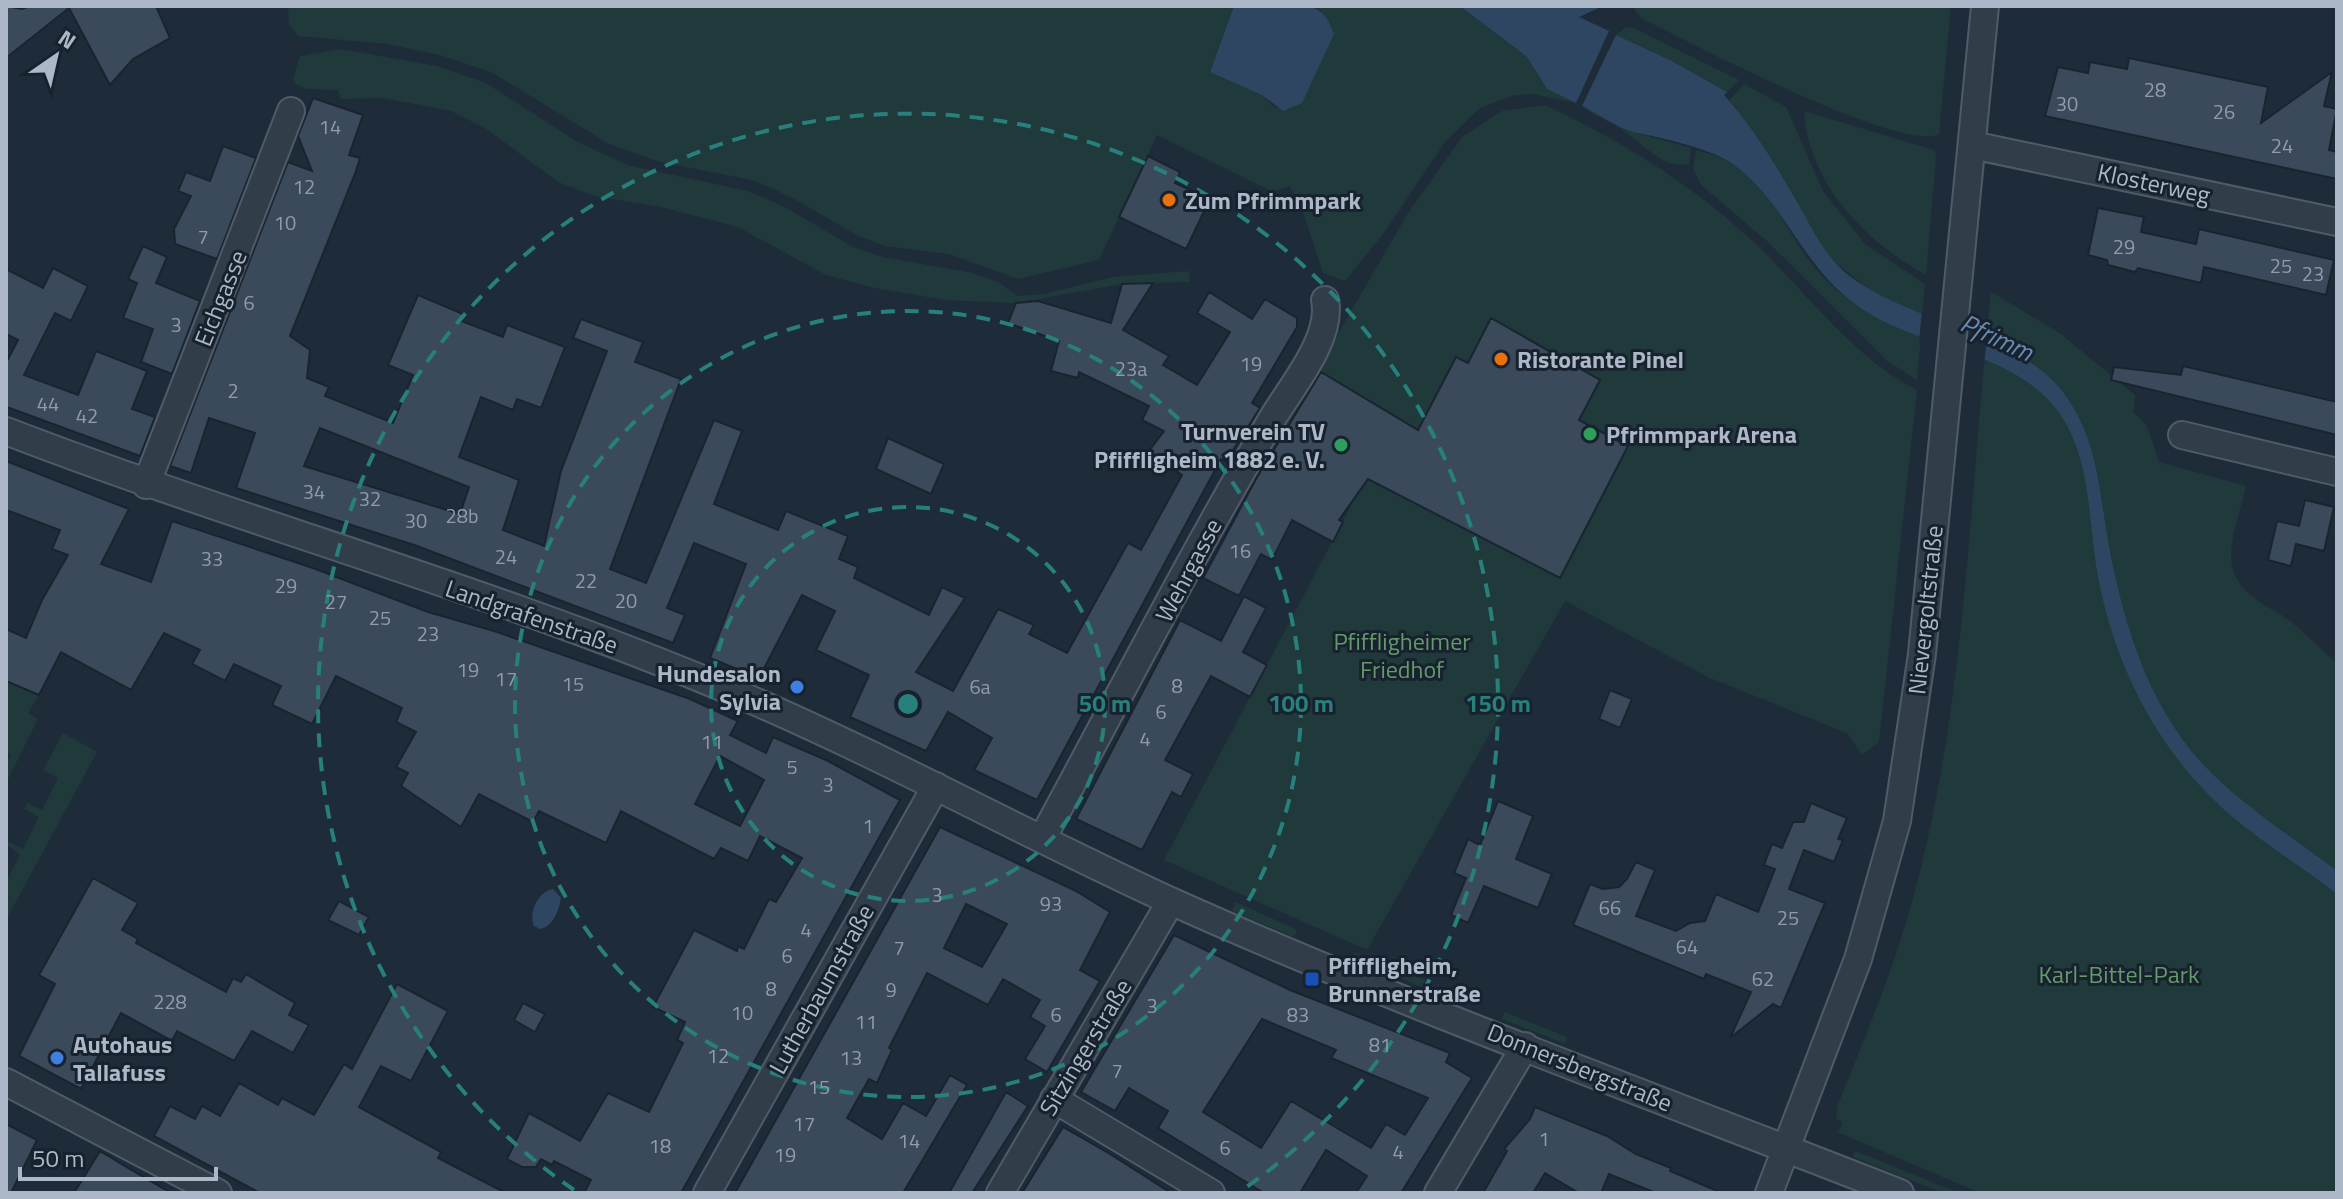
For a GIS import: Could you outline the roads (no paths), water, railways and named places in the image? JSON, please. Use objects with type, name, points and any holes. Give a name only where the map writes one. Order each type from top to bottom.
[{"type":"street","name":"Nievergoltstraße","points":[[1769,1193],[1858,959],[1897,821],[1922,654],[1985,6]]},
{"type":"street","name":"Eichgasse","points":[[146,485],[291,111]]},
{"type":"street","name":"Klosterweg","points":[[1972,145],[2337,222]]},
{"type":"street","name":"Wehrgasse","points":[[1042,839],[1249,457],[1312,352],[1325,324],[1325,300]]},
{"type":"street","name":"Landgrafenstraße","points":[[6,431],[146,485],[623,648],[730,690],[1042,839]]},
{"type":"street","points":[[2182,435],[2337,472]]},
{"type":"street","name":"Lutherbaumstraße","points":[[707,1193],[936,786]]},
{"type":"street","name":"Donnersbergstraße","points":[[1042,839],[1171,901],[1525,1046],[1900,1193]]},
{"type":"street","name":"Sitzingerstraße","points":[[1000,1193],[1171,901]]},
{"type":"street","points":[[1438,1193],[1525,1046]]},
{"type":"street","points":[[6,1082],[218,1193]]},
{"type":"street","points":[[1054,1099],[1211,1193]]},
{"type":"water","points":[[1234,6],[1310,6],[1330,24],[1334,34],[1302,103],[1283,111],[1262,95],[1210,72]]},
{"type":"water","points":[[1460,6],[1603,6],[1579,17],[1609,31],[1576,103],[1547,89],[1527,57]]},
{"type":"water","points":[[1616,35],[1670,60],[1727,92],[1724,95],[1763,146],[1824,248],[1847,274],[1900,305],[2017,354],[2042,371],[2063,392],[2091,449],[2110,552],[2131,636],[2166,714],[2215,777],[2337,871],[2337,894],[2247,829],[2209,795],[2164,740],[2146,710],[2130,679],[2106,612],[2083,472],[2078,452],[2060,414],[2041,393],[2020,377],[1995,364],[1889,324],[1843,295],[1810,257],[1768,198],[1733,164],[1700,149],[1630,131],[1582,106]]},
{"type":"water","points":[[553,889],[561,898],[559,908],[552,921],[540,929],[532,921],[533,910],[539,898]]},
{"type":"place","name":"Zum Pfrimmpark","points":[[1169,200]]},
{"type":"place","name":"Ristorante Pinel","points":[[1501,359]]},
{"type":"place","name":"Pfrimmpark Arena","points":[[1590,434]]},
{"type":"place","name":"Turnverein TV Pfiffligheim 1882 e. V.","points":[[1341,445]]},
{"type":"place","name":"Hundesalon Sylvia","points":[[797,687]]},
{"type":"place","name":"Pfiffligheim, Brunnerstraße","points":[[1312,979]]},
{"type":"place","name":"Autohaus Tallafuss","points":[[57,1058]]},
{"type":"water label","name":"Pfrimm","points":[[1997,337]]},
{"type":"park label","name":"Pfiffligheimer Friedhof","points":[[1402,655]]},
{"type":"park label","name":"Karl-Bittel-Park","points":[[2119,974]]}]
